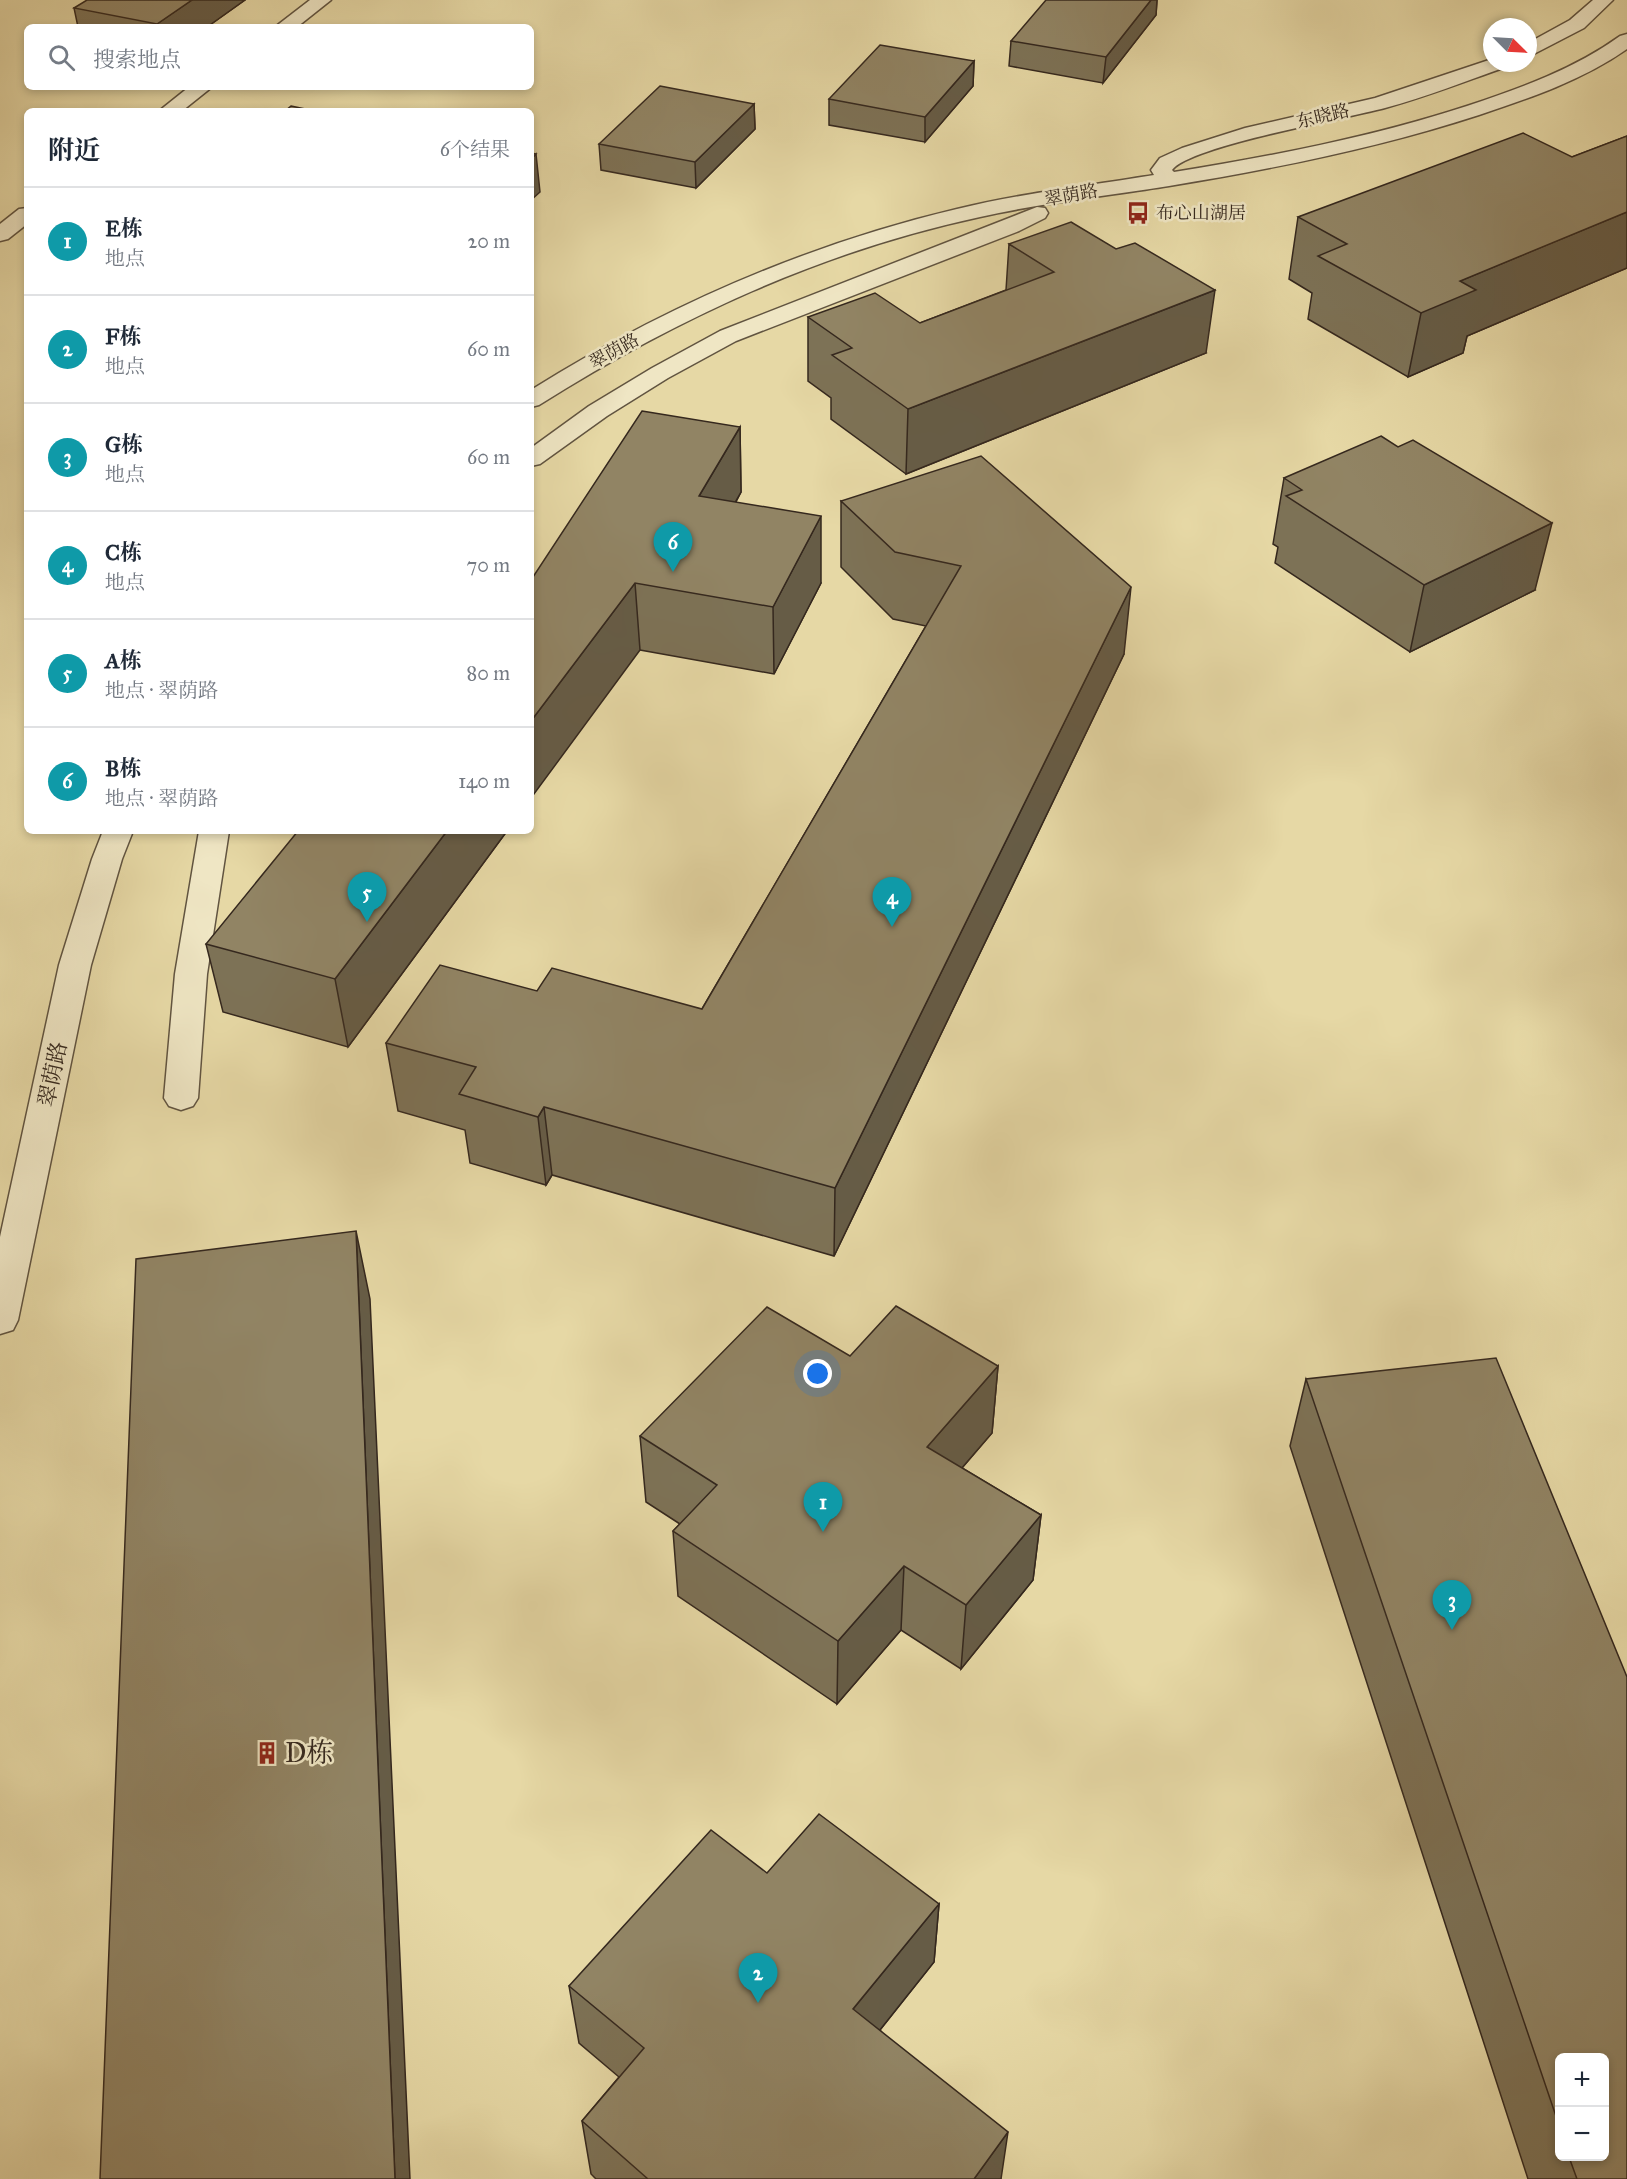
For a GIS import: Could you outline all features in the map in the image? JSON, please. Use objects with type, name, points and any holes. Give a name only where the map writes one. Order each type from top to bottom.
[{"type":"street","points":[[289,24],[322,0]]},
{"type":"street","points":[[1537,46],[1577,24],[1604,0]]},
{"type":"street","name":"翠荫路","points":[[534,398],[622,345],[696,307],[783,268],[959,215],[1076,193],[1270,162],[1415,129],[1557,79],[1590,65],[1627,40]]},
{"type":"street","name":"东晓路","points":[[1168,180],[1161,170],[1167,162],[1190,152],[1267,128],[1380,102],[1483,69]]},
{"type":"street","points":[[173,108],[198,90]]},
{"type":"street","points":[[534,457],[598,411],[660,373],[728,336],[1011,226],[1076,193]]},
{"type":"street","points":[[0,234],[24,216]]},
{"type":"street","name":"翠荫路","points":[[0,1320],[75,965],[117,834]]},
{"type":"street","points":[[181,1098],[191,974],[214,834]]},
{"type":"building","points":[[87,0],[192,0],[157,24],[74,8]]},
{"type":"building","points":[[1046,0],[1151,0],[1106,57],[1011,41]]},
{"type":"building","points":[[880,45],[974,61],[925,117],[829,99]]},
{"type":"building","points":[[660,86],[754,104],[695,162],[599,144]]},
{"type":"building","points":[[1523,133],[1572,157],[1627,136],[1627,212],[1460,281],[1476,290],[1421,313],[1318,256],[1347,244],[1298,217]]},
{"type":"building","points":[[1071,222],[1116,249],[1135,243],[1215,290],[908,409],[832,355],[852,348],[808,317],[875,293],[920,323],[1054,272],[1009,244]]},
{"type":"building","points":[[642,411],[740,427],[699,496],[821,516],[773,607],[635,583],[534,717],[534,575]]},
{"type":"building","points":[[1381,436],[1398,447],[1413,440],[1552,523],[1424,585],[1286,496],[1302,490],[1284,478]]},
{"type":"building","points":[[981,456],[1131,587],[835,1188],[544,1107],[538,1117],[459,1094],[476,1067],[386,1043],[440,965],[537,991],[552,968],[702,1009],[961,566],[895,552],[841,501]]},
{"type":"building","points":[[296,834],[445,834],[335,979],[206,944]]},
{"type":"building","name":"D栋","points":[[356,1231],[395,2179],[100,2179],[136,1259]]},
{"type":"building","points":[[896,1306],[998,1366],[927,1447],[1041,1515],[966,1605],[904,1566],[838,1641],[673,1531],[717,1485],[640,1436],[767,1307],[850,1356]]},
{"type":"building","points":[[1496,1358],[1627,1677],[1627,2179],[1577,2179],[1570,2161],[1609,2161],[1609,2053],[1555,2053],[1555,2113],[1306,1379]]},
{"type":"building","points":[[819,1814],[939,1904],[853,2009],[1008,2132],[974,2179],[648,2179],[582,2121],[644,2048],[569,1986],[711,1830],[767,1873]]},
{"type":"place","name":"布心山湖居","points":[[1138,213]]},
{"type":"place","name":"B栋","points":[[673,572]]},
{"type":"place","name":"A栋","points":[[367,922]]},
{"type":"place","name":"C栋","points":[[892,927]]},
{"type":"place","name":"E栋","points":[[823,1532]]},
{"type":"place","name":"G栋","points":[[1452,1630]]},
{"type":"place","name":"D栋","points":[[267,1753]]},
{"type":"place","name":"F栋","points":[[758,2003]]}]
